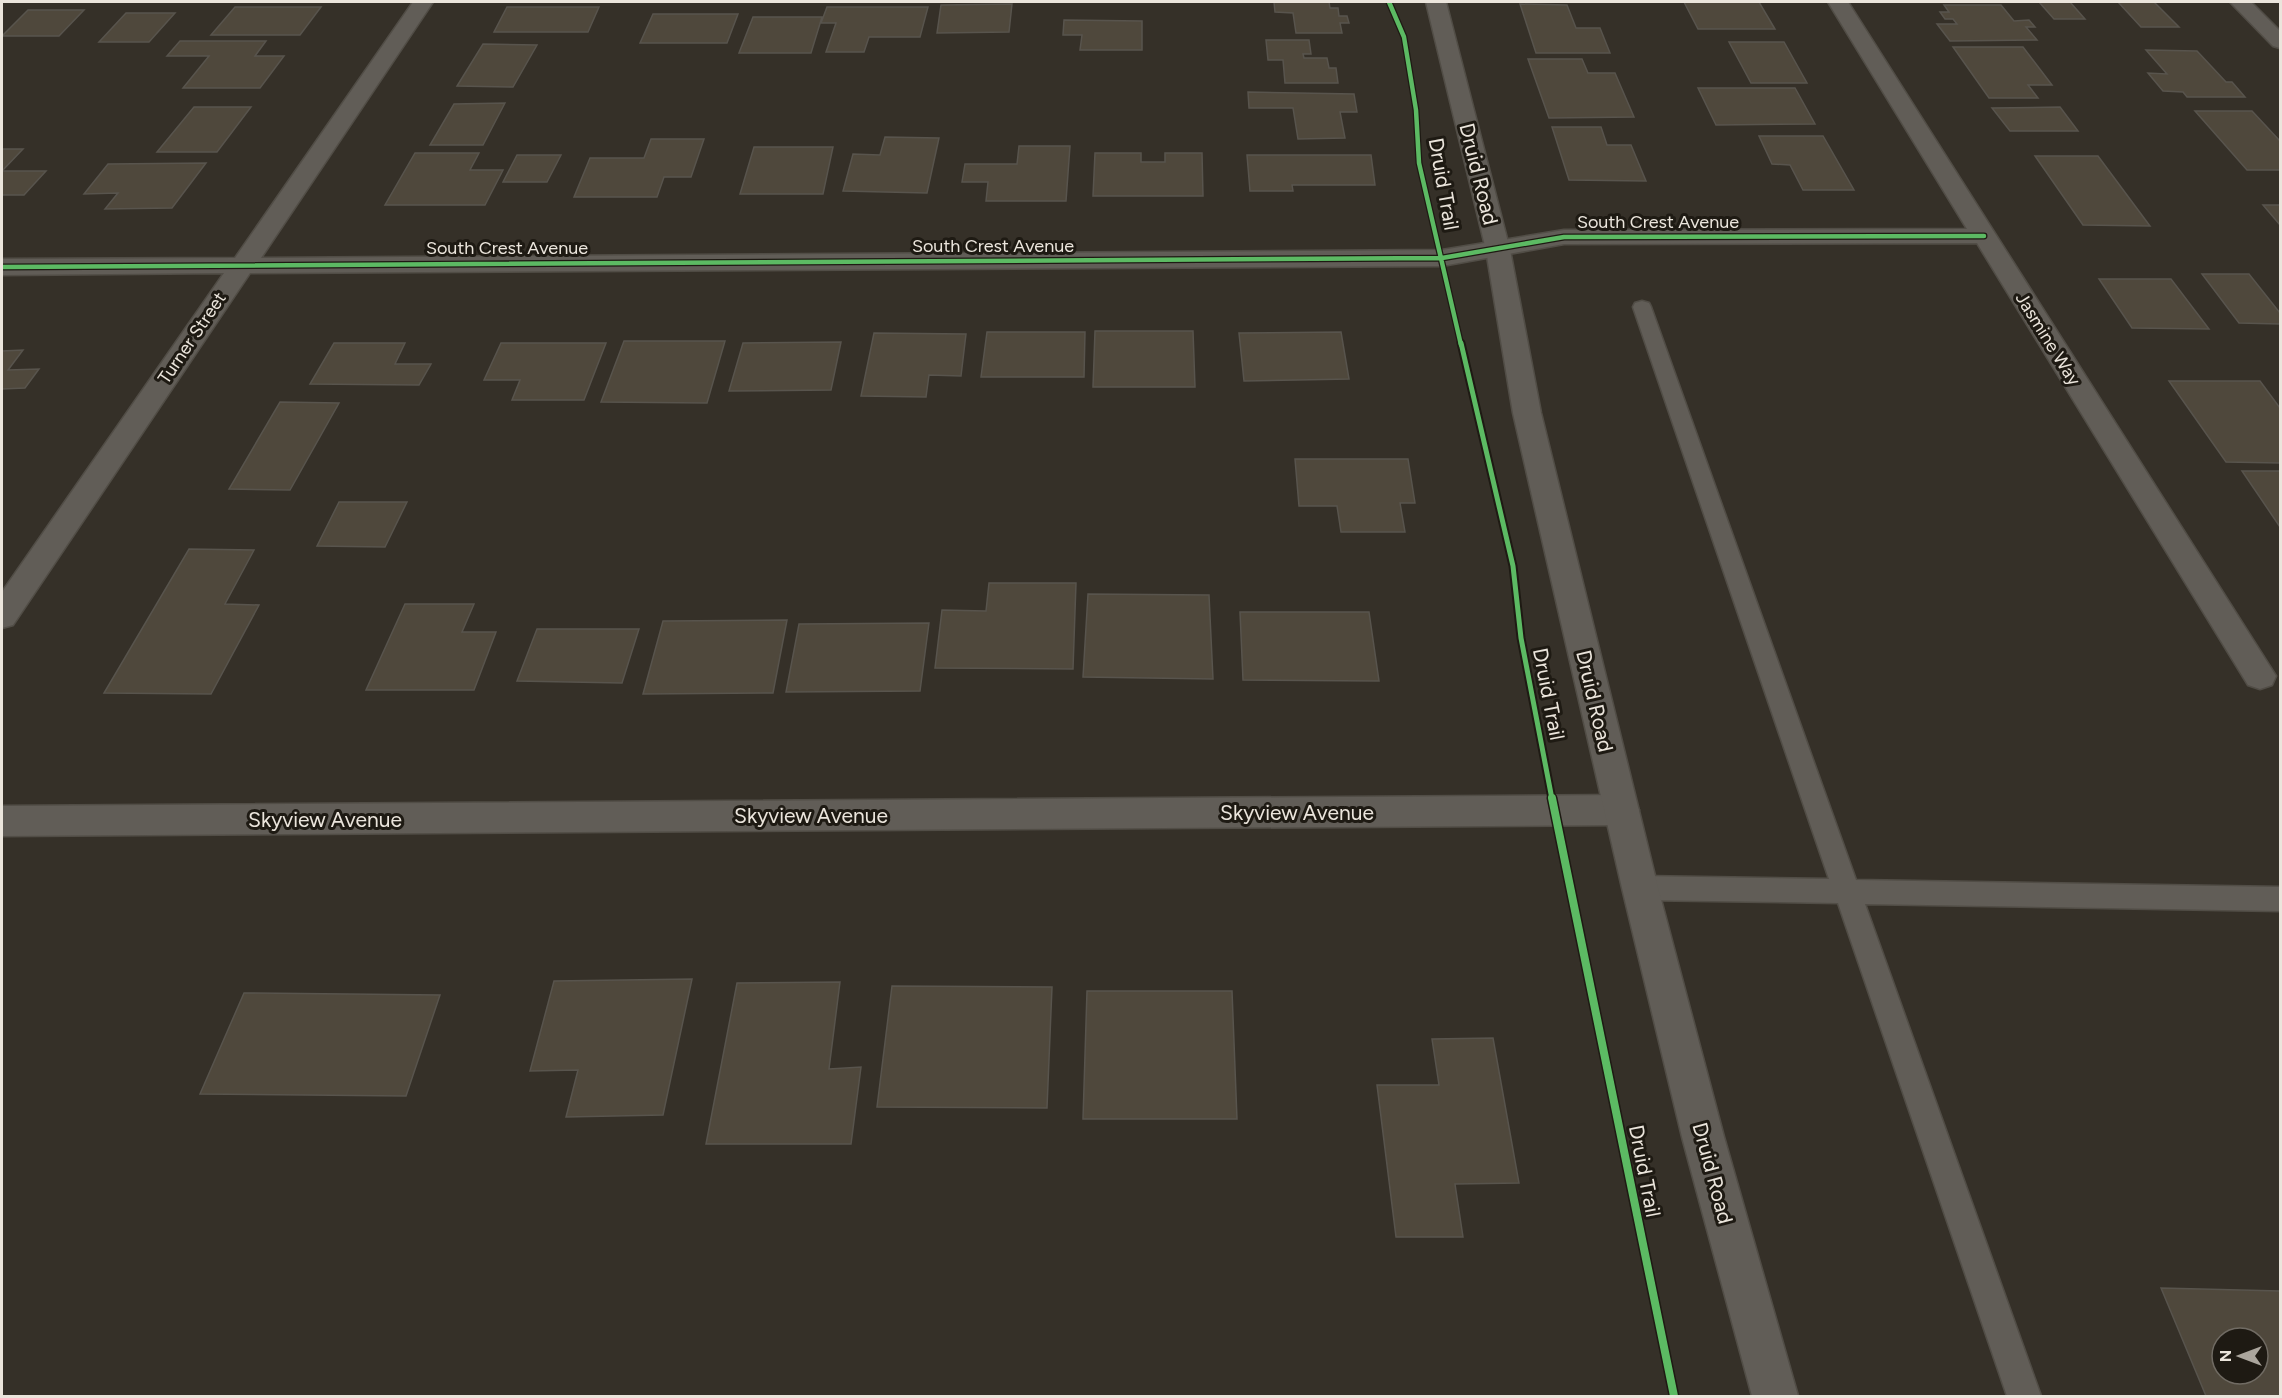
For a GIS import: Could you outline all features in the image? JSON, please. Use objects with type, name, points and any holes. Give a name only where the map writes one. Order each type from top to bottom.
[{"type":"street","name":"Turner Street","points":[[2,616],[423,2]]},
{"type":"street","name":"Druid Road","points":[[1436,2],[1498,250],[1527,413],[1621,810],[1703,1137],[1775,1396]]},
{"type":"street","name":"Jasmine Way","points":[[1838,2],[2260,676]]},
{"type":"street","points":[[2240,2],[2280,42]]},
{"type":"street","name":"South Crest Avenue","points":[[2,267],[1442,258],[1564,237],[1984,236]]},
{"type":"street","name":"Skyview Avenue","points":[[2,821],[1621,810]]},
{"type":"lane","points":[[1642,307],[2024,1396]]},
{"type":"lane","points":[[1640,888],[2280,899]]},
{"type":"building","points":[[1274,2],[1329,2],[1330,8],[1338,8],[1339,16],[1347,16],[1349,23],[1340,23],[1342,33],[1296,33],[1293,13],[1275,12]]},
{"type":"building","points":[[1684,2],[1759,2],[1775,29],[1698,29]]},
{"type":"building","points":[[2039,2],[2070,2],[2085,19],[2054,19]]},
{"type":"building","points":[[2118,2],[2154,2],[2179,27],[2141,27]]},
{"type":"building","points":[[1012,4],[1009,32],[937,33],[941,5]]},
{"type":"building","points":[[1520,4],[1567,5],[1576,28],[1600,28],[1610,53],[1536,53]]},
{"type":"building","points":[[1944,5],[2001,5],[2014,21],[2029,20],[2035,27],[2026,27],[2037,40],[1950,41],[1937,24],[1957,24],[1953,19],[1945,19],[1940,12],[1949,12]]},
{"type":"building","points":[[235,7],[321,7],[300,35],[211,35]]},
{"type":"building","points":[[507,7],[599,7],[588,32],[494,32]]},
{"type":"building","points":[[827,7],[928,7],[920,37],[869,37],[864,52],[826,52],[836,23],[821,23]]},
{"type":"building","points":[[28,10],[84,10],[59,36],[2,36]]},
{"type":"building","points":[[126,13],[175,13],[149,42],[99,42]]},
{"type":"building","points":[[653,14],[738,14],[727,43],[640,43]]},
{"type":"building","points":[[753,17],[822,17],[811,53],[739,53]]},
{"type":"building","points":[[1064,20],[1142,21],[1142,50],[1080,50],[1082,35],[1063,35]]},
{"type":"building","points":[[1266,40],[1309,40],[1311,54],[1303,54],[1304,58],[1327,58],[1329,68],[1336,68],[1338,83],[1285,83],[1283,60],[1268,60]]},
{"type":"building","points":[[180,41],[266,41],[255,56],[284,56],[260,88],[183,88],[209,56],[167,56]]},
{"type":"building","points":[[1729,42],[1784,42],[1807,83],[1751,83]]},
{"type":"building","points":[[483,44],[537,45],[513,87],[457,86]]},
{"type":"building","points":[[1953,47],[2023,47],[2052,85],[2028,85],[2038,98],[1989,98]]},
{"type":"building","points":[[2146,50],[2197,51],[2226,82],[2232,82],[2245,97],[2187,97],[2183,92],[2163,91],[2148,73],[2167,74]]},
{"type":"building","points":[[1528,59],[1582,59],[1588,73],[1615,73],[1634,117],[1549,118]]},
{"type":"building","points":[[1698,88],[1795,88],[1815,124],[1716,125]]},
{"type":"building","points":[[1248,92],[1354,94],[1357,112],[1340,112],[1345,138],[1298,139],[1293,108],[1249,108]]},
{"type":"building","points":[[505,103],[483,145],[430,145],[454,104]]},
{"type":"building","points":[[194,107],[251,107],[217,152],[157,152]]},
{"type":"building","points":[[2060,107],[2078,131],[2010,131],[1992,108]]},
{"type":"building","points":[[2195,111],[2252,111],[2280,141],[2280,170],[2247,170]]},
{"type":"building","points":[[1552,127],[1601,127],[1607,145],[1631,145],[1646,181],[1569,180]]},
{"type":"building","points":[[1759,136],[1823,136],[1854,190],[1803,190],[1790,165],[1772,164]]},
{"type":"building","points":[[885,137],[939,138],[927,193],[843,191],[853,154],[880,155]]},
{"type":"building","points":[[651,139],[704,139],[691,177],[664,177],[657,197],[574,197],[590,158],[644,158]]},
{"type":"building","points":[[1019,146],[1070,146],[1066,201],[986,201],[988,182],[962,182],[965,164],[1017,164]]},
{"type":"building","points":[[754,147],[833,147],[823,194],[740,194]]},
{"type":"building","points":[[2,149],[23,149],[2,171]]},
{"type":"building","points":[[415,153],[479,153],[470,170],[503,170],[485,205],[385,205]]},
{"type":"building","points":[[1095,153],[1141,153],[1141,162],[1165,162],[1165,153],[1202,153],[1203,196],[1093,196]]},
{"type":"building","points":[[517,155],[561,155],[547,182],[503,182]]},
{"type":"building","points":[[1247,155],[1371,155],[1375,185],[1292,185],[1293,191],[1250,191]]},
{"type":"building","points":[[2035,156],[2098,156],[2150,226],[2083,225]]},
{"type":"building","points":[[206,163],[172,208],[105,209],[118,193],[84,194],[108,164]]},
{"type":"building","points":[[2,171],[46,171],[24,195],[2,195]]},
{"type":"building","points":[[2263,205],[2280,205],[2280,225]]},
{"type":"building","points":[[2202,274],[2249,274],[2280,313],[2280,324],[2239,323]]},
{"type":"building","points":[[2099,279],[2171,279],[2209,329],[2132,328]]},
{"type":"building","points":[[1095,331],[1193,331],[1195,387],[1093,387]]},
{"type":"building","points":[[987,332],[1085,332],[1084,377],[981,377]]},
{"type":"building","points":[[1341,332],[1349,379],[1244,381],[1239,333]]},
{"type":"building","points":[[874,333],[966,334],[961,376],[929,375],[926,397],[861,396]]},
{"type":"building","points":[[624,341],[725,341],[707,403],[601,402]]},
{"type":"building","points":[[841,342],[831,390],[729,391],[743,343]]},
{"type":"building","points":[[334,343],[405,343],[395,364],[431,364],[419,385],[310,384]]},
{"type":"building","points":[[501,343],[606,343],[584,400],[512,400],[520,380],[484,380]]},
{"type":"building","points":[[23,350],[8,370],[39,369],[25,388],[2,389],[2,351]]},
{"type":"building","points":[[2169,381],[2260,381],[2280,408],[2280,463],[2226,462]]},
{"type":"building","points":[[280,402],[339,403],[290,490],[229,489]]},
{"type":"building","points":[[1295,459],[1408,459],[1415,503],[1400,503],[1405,532],[1341,532],[1337,506],[1299,506]]},
{"type":"building","points":[[2242,471],[2280,471],[2280,527]]},
{"type":"building","points":[[339,502],[407,502],[385,547],[317,546]]},
{"type":"building","points":[[189,549],[254,550],[225,604],[259,605],[211,694],[104,693]]},
{"type":"building","points":[[989,583],[1076,583],[1073,669],[935,668],[942,610],[986,611]]},
{"type":"building","points":[[1088,594],[1209,595],[1213,679],[1083,677]]},
{"type":"building","points":[[405,604],[474,604],[462,632],[496,632],[474,690],[366,690]]},
{"type":"building","points":[[1240,612],[1369,612],[1379,681],[1243,680]]},
{"type":"building","points":[[787,620],[773,693],[643,694],[663,621]]},
{"type":"building","points":[[929,623],[920,691],[786,692],[799,624]]},
{"type":"building","points":[[537,629],[639,629],[622,683],[517,681]]},
{"type":"building","points":[[692,979],[663,1115],[566,1117],[578,1070],[530,1071],[554,981]]},
{"type":"building","points":[[840,982],[829,1069],[861,1067],[851,1144],[706,1144],[737,983]]},
{"type":"building","points":[[892,986],[1052,987],[1047,1108],[877,1107]]},
{"type":"building","points":[[1087,991],[1232,991],[1237,1119],[1083,1119]]},
{"type":"building","points":[[244,993],[440,995],[406,1096],[200,1094]]},
{"type":"building","points":[[1493,1038],[1519,1183],[1455,1184],[1463,1237],[1396,1237],[1377,1085],[1439,1085],[1432,1039]]},
{"type":"building","points":[[2161,1288],[2280,1291],[2280,1396],[2206,1396]]},
{"type":"cycle path","name":"Druid Trail","points":[[1389,2],[1404,37],[1416,110],[1419,163],[1513,566],[1521,638],[1554,810],[1674,1396]]},
{"type":"cycle path","points":[[2,267],[1442,258],[1564,237],[1984,236]]}]
